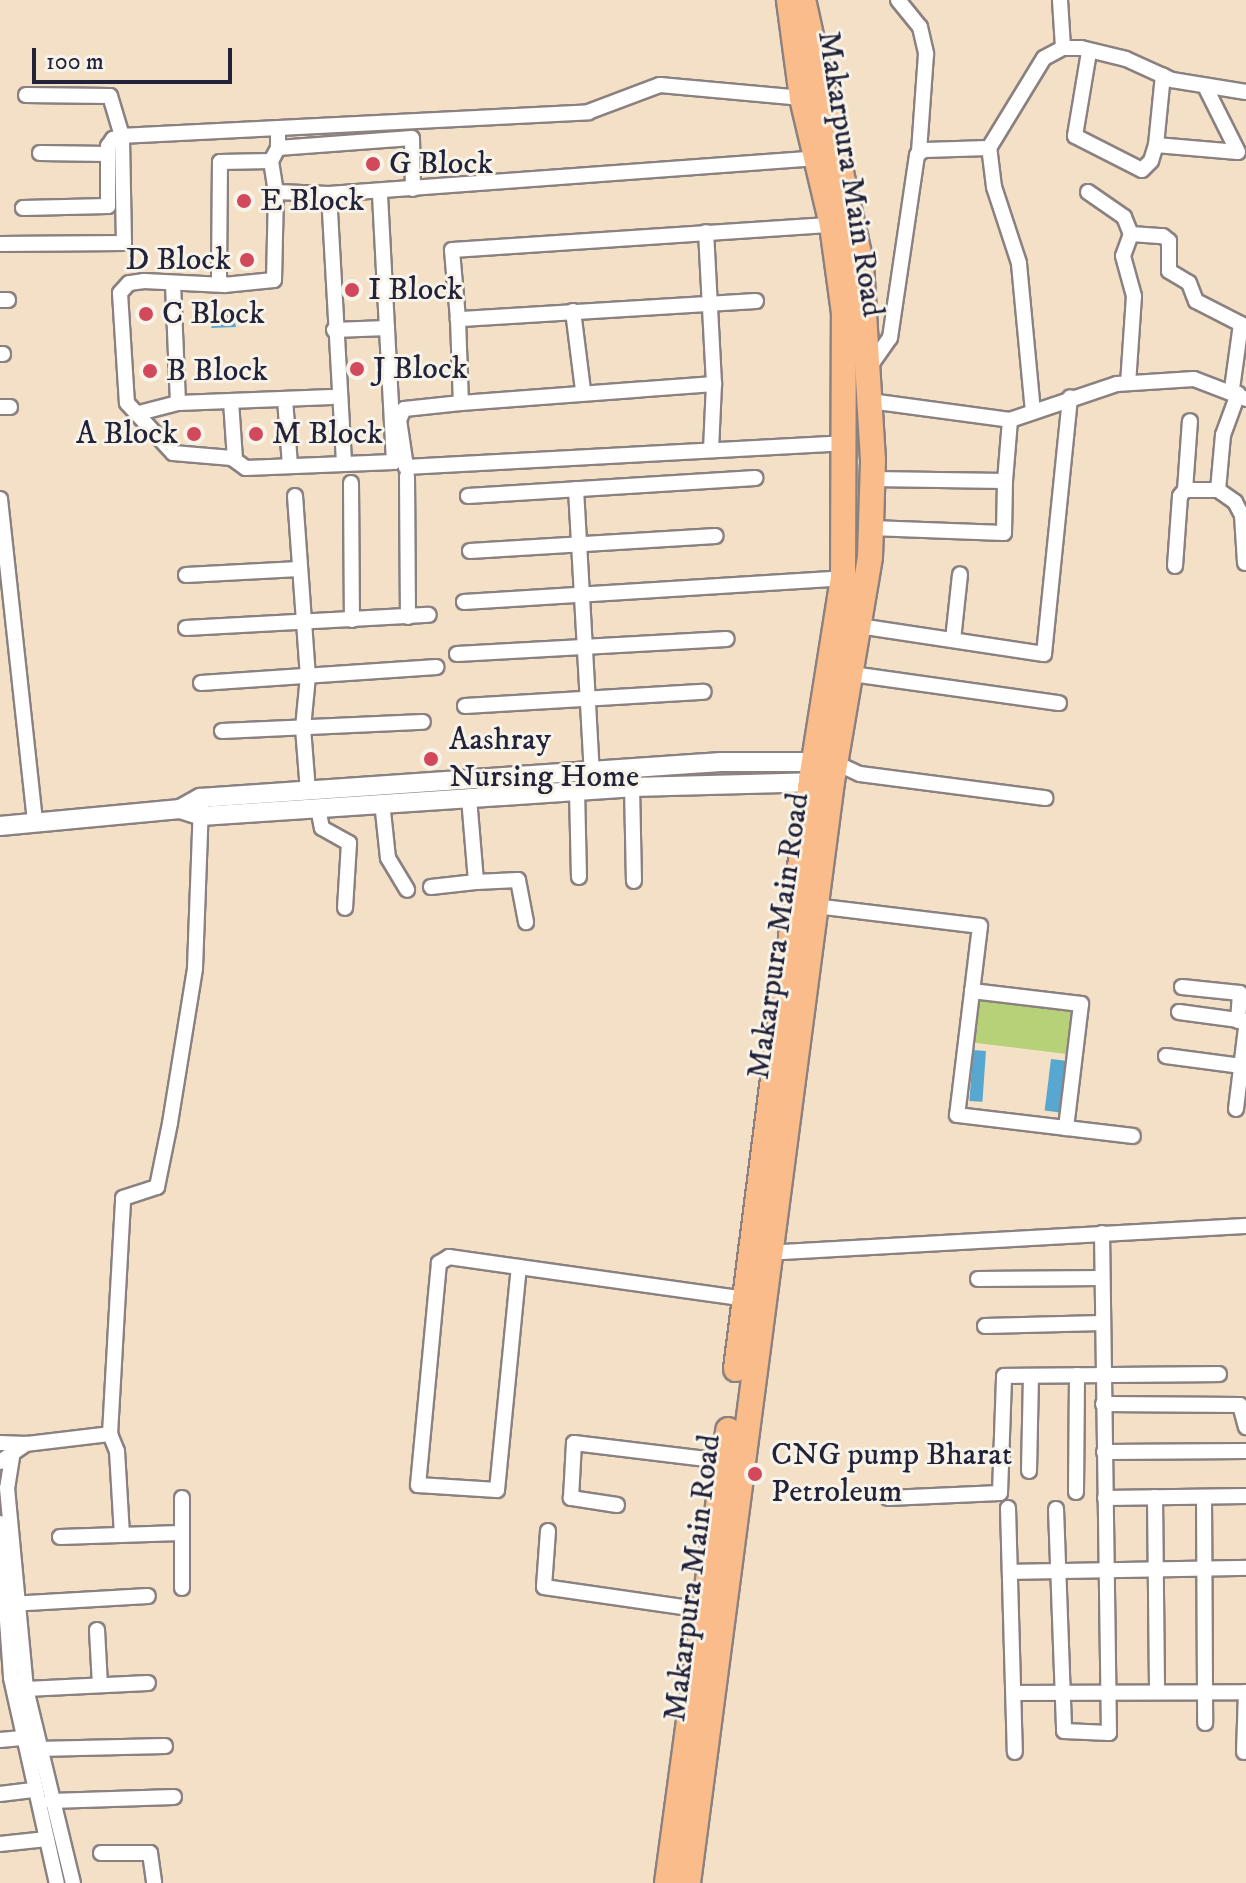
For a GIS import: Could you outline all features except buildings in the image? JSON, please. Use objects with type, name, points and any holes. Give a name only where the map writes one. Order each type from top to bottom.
[{"type":"highway","name":"Makarpura Main Road","points":[[688,1883],[761,1253],[823,771],[843,578],[844,313],[832,225],[802,98],[789,0]]},
{"type":"highway","name":"Makarpura Main Road","points":[[667,1883],[746,1299],[761,1253],[815,906],[823,771],[852,674],[871,528],[870,401],[854,222],[803,0]]},
{"type":"street","points":[[868,369],[890,338],[919,152],[924,40],[898,0]]},
{"type":"street","points":[[1060,0],[1063,48]]},
{"type":"street","points":[[1033,412],[1019,263],[994,187],[989,148],[1044,58],[1063,48],[1089,52],[1126,59],[1163,75],[1205,86],[1246,92]]},
{"type":"street","points":[[1089,52],[1075,136],[1142,170],[1151,161],[1156,145],[1163,75]]},
{"type":"street","points":[[23,208],[108,206],[110,141],[122,137],[588,112],[660,85],[802,98]]},
{"type":"street","points":[[1156,145],[1238,152],[1205,86]]},
{"type":"street","points":[[0,244],[124,243],[122,137],[110,96],[26,95]]},
{"type":"street","points":[[278,128],[274,280],[224,285],[129,283],[120,293],[127,403],[173,453],[235,460],[246,468],[394,462],[380,191]]},
{"type":"street","points":[[224,285],[219,279],[220,162],[412,138],[413,189]]},
{"type":"street","points":[[919,152],[989,148]]},
{"type":"street","points":[[40,153],[108,154]]},
{"type":"street","points":[[276,192],[329,194],[413,189],[814,158]]},
{"type":"street","points":[[1088,192],[1124,217],[1131,234],[1123,256],[1134,296],[1128,383]]},
{"type":"street","points":[[329,194],[334,330],[344,462]]},
{"type":"street","points":[[461,403],[453,248],[832,225]]},
{"type":"street","points":[[706,232],[714,384],[711,450]]},
{"type":"street","points":[[1131,234],[1163,236],[1169,241],[1169,271],[1189,283],[1196,301],[1243,317],[1238,394],[1223,435],[1218,490]]},
{"type":"street","points":[[173,283],[178,403]]},
{"type":"street","points":[[458,319],[711,301],[756,301]]},
{"type":"street","points":[[573,311],[583,390]]},
{"type":"street","points":[[334,330],[387,328]]},
{"type":"street","points":[[870,401],[1010,420],[1070,397],[1128,383],[1194,379],[1238,394]]},
{"type":"street","points":[[714,384],[583,390],[404,409],[399,420],[406,467],[843,443]]},
{"type":"street","points":[[139,413],[178,403],[332,397]]},
{"type":"street","points":[[859,626],[1044,652],[1070,397]]},
{"type":"street","points":[[285,399],[290,465]]},
{"type":"street","points":[[231,401],[235,460]]},
{"type":"street","points":[[871,528],[1004,533],[1010,420]]},
{"type":"street","points":[[1175,566],[1190,421]]},
{"type":"street","points":[[407,476],[408,617]]},
{"type":"street","points":[[468,496],[755,478]]},
{"type":"street","points":[[872,479],[1005,481]]},
{"type":"street","points":[[351,483],[352,620]]},
{"type":"street","points":[[576,489],[592,771]]},
{"type":"street","points":[[1185,490],[1218,490],[1235,502],[1242,515],[1245,563]]},
{"type":"street","points":[[295,496],[308,676],[303,728],[313,800],[322,828],[349,843],[345,908]]},
{"type":"street","points":[[0,499],[35,822]]},
{"type":"street","points":[[470,551],[716,536]]},
{"type":"street","points":[[186,575],[299,569]]},
{"type":"street","points":[[953,640],[960,574]]},
{"type":"street","points":[[464,602],[843,578]]},
{"type":"street","points":[[186,628],[429,615]]},
{"type":"street","points":[[457,654],[727,639]]},
{"type":"street","points":[[201,683],[436,667]]},
{"type":"street","points":[[852,674],[1059,703]]},
{"type":"street","points":[[465,706],[704,692]]},
{"type":"street","points":[[222,731],[423,722]]},
{"type":"street","points":[[0,826],[201,807],[506,786],[592,771],[823,771],[1045,798]]},
{"type":"street","points":[[313,800],[382,802],[469,798],[506,786],[577,790],[823,771]]},
{"type":"street","points":[[632,787],[634,881]]},
{"type":"street","points":[[577,790],[579,877]]},
{"type":"street","points":[[469,798],[476,882]]},
{"type":"street","points":[[382,802],[388,858],[407,890]]},
{"type":"street","points":[[122,1535],[117,1451],[110,1434],[123,1198],[157,1187],[162,1162],[195,968],[201,807]]},
{"type":"street","points":[[431,887],[518,880],[526,922]]},
{"type":"street","points":[[815,906],[980,926],[957,1115],[1133,1136]]},
{"type":"street","points":[[1182,987],[1240,993],[1243,1023],[1236,1109]]},
{"type":"street","points":[[972,991],[1081,1004],[1066,1128]]},
{"type":"street","points":[[1179,1012],[1243,1023]]},
{"type":"street","points":[[1166,1056],[1241,1066]]},
{"type":"street","points":[[761,1253],[1246,1226]]},
{"type":"street","points":[[1056,1509],[1067,1735],[1110,1733],[1102,1233]]},
{"type":"street","points":[[519,1267],[497,1490],[418,1485],[439,1263],[449,1257],[746,1299]]},
{"type":"street","points":[[978,1279],[1102,1278]]},
{"type":"street","points":[[985,1326],[1102,1323]]},
{"type":"street","points":[[888,1498],[1000,1493],[1000,1381],[1031,1376],[1219,1374]]},
{"type":"street","points":[[1076,1492],[1077,1375]]},
{"type":"street","points":[[1029,1471],[1031,1376]]},
{"type":"street","points":[[1103,1404],[1240,1405],[1246,1427]]},
{"type":"street","points":[[0,1462],[13,1446],[110,1434]]},
{"type":"street","points":[[617,1505],[571,1498],[574,1443],[723,1461]]},
{"type":"street","points":[[13,1446],[7,1488],[13,1604],[6,1679],[57,1883]]},
{"type":"street","points":[[1104,1452],[1246,1451]]},
{"type":"street","points":[[1105,1498],[1246,1496]]},
{"type":"street","points":[[1155,1497],[1157,1691]]},
{"type":"street","points":[[1204,1497],[1205,1723]]},
{"type":"street","points":[[182,1498],[182,1588]]},
{"type":"street","points":[[1008,1508],[1015,1752]]},
{"type":"street","points":[[0,1523],[37,1749],[73,1883]]},
{"type":"street","points":[[548,1531],[544,1587],[703,1610]]},
{"type":"street","points":[[60,1537],[180,1533]]},
{"type":"street","points":[[1010,1572],[1246,1568]]},
{"type":"street","points":[[13,1604],[148,1596]]},
{"type":"street","points":[[97,1630],[100,1685]]},
{"type":"street","points":[[26,1689],[148,1683]]},
{"type":"street","points":[[1014,1693],[1246,1692],[1244,1752]]},
{"type":"street","points":[[0,1740],[22,1738]]},
{"type":"street","points":[[37,1749],[165,1746]]},
{"type":"street","points":[[0,1794],[35,1790]]},
{"type":"street","points":[[51,1801],[174,1797]]},
{"type":"street","points":[[0,1844],[47,1839]]},
{"type":"street","points":[[101,1853],[150,1853],[154,1883]]},
{"type":"green space","points":[[980,998],[1074,1010],[1069,1054],[975,1043]]},
{"type":"water","points":[[233,314],[236,327],[211,328],[217,315]]},
{"type":"water","points":[[973,1050],[986,1051],[982,1102],[969,1101]]},
{"type":"water","points":[[1051,1059],[1068,1061],[1062,1113],[1045,1111]]},
{"type":"place","name":"G Block","points":[[373,164]]},
{"type":"place","name":"E Block","points":[[244,201]]},
{"type":"place","name":"D Block","points":[[247,260]]},
{"type":"place","name":"I Block","points":[[352,290]]},
{"type":"place","name":"C Block","points":[[146,314]]},
{"type":"place","name":"J Block","points":[[357,369]]},
{"type":"place","name":"B Block","points":[[150,371]]},
{"type":"place","name":"A Block","points":[[194,434]]},
{"type":"place","name":"M Block","points":[[256,434]]},
{"type":"place","name":"Aashray Nursing Home","points":[[431,759]]},
{"type":"place","name":"CNG pump Bharat Petroleum","points":[[755,1474]]}]
